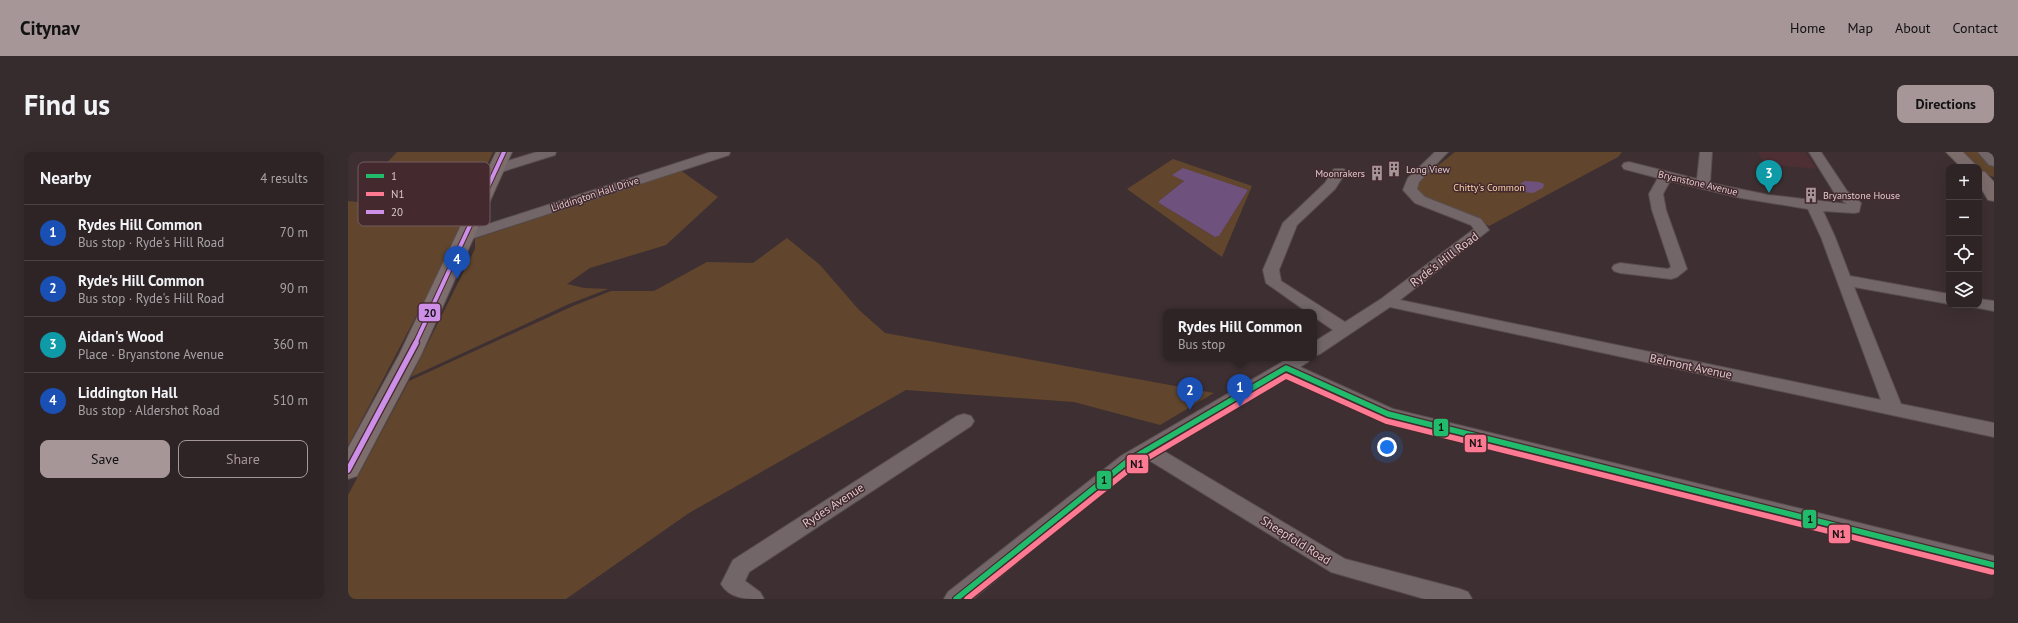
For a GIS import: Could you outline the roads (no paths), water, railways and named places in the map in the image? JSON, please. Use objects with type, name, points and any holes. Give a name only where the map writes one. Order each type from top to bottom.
[{"type":"main road","points":[[1954,152],[1967,164]]},
{"type":"main road","points":[[490,183],[500,161]]},
{"type":"main road","points":[[348,470],[395,385],[471,226]]},
{"type":"street","points":[[500,161],[550,152]]},
{"type":"street","name":"Liddington Hall Drive","points":[[466,236],[724,152]]},
{"type":"street","name":"Ryde's Hill Road","points":[[1317,348],[1388,302],[1482,230],[1476,222],[1420,200],[1410,190],[1413,181],[1442,152]]},
{"type":"street","points":[[1703,185],[1706,152]]},
{"type":"street","name":"Bryanstone Avenue","points":[[1629,166],[1703,185],[1814,207],[1854,209],[1854,203],[1842,194],[1815,152]]},
{"type":"street","points":[[1984,152],[1994,162]]},
{"type":"street","points":[[1313,309],[1274,283],[1271,270],[1290,223],[1330,186],[1339,172]]},
{"type":"street","points":[[1620,268],[1671,274],[1679,269],[1659,210],[1656,194],[1666,176]]},
{"type":"street","points":[[1814,207],[1828,237],[1843,280],[1894,409]]},
{"type":"street","points":[[1843,280],[1946,297]]},
{"type":"street","name":"Belmont Avenue","points":[[1388,302],[1994,430]]},
{"type":"street","points":[[1982,304],[1994,306]]},
{"type":"street","points":[[1317,312],[1344,330]]},
{"type":"street","points":[[964,597],[1098,484],[1146,449],[1294,363],[1388,414],[1554,454],[1626,474],[1994,565]]},
{"type":"street","name":"Rydes Avenue","points":[[752,599],[732,584],[741,566],[964,421]]},
{"type":"street","name":"Sheepfold Road","points":[[1146,449],[1339,566],[1460,599]]},
{"type":"place","name":"Long View","points":[[1394,169]]},
{"type":"place","name":"Moonrakers","points":[[1377,173]]},
{"type":"place","name":"Aidan's Wood","points":[[1769,193]]},
{"type":"place","name":"Bryanstone House","points":[[1811,195]]},
{"type":"place","name":"Liddington Hall","points":[[457,279]]},
{"type":"place","name":"Rydes Hill Common","points":[[1240,407]]},
{"type":"place","name":"Ryde's Hill Common","points":[[1190,410]]},
{"type":"park label","name":"Chitty's Common","points":[[1489,187]]}]
